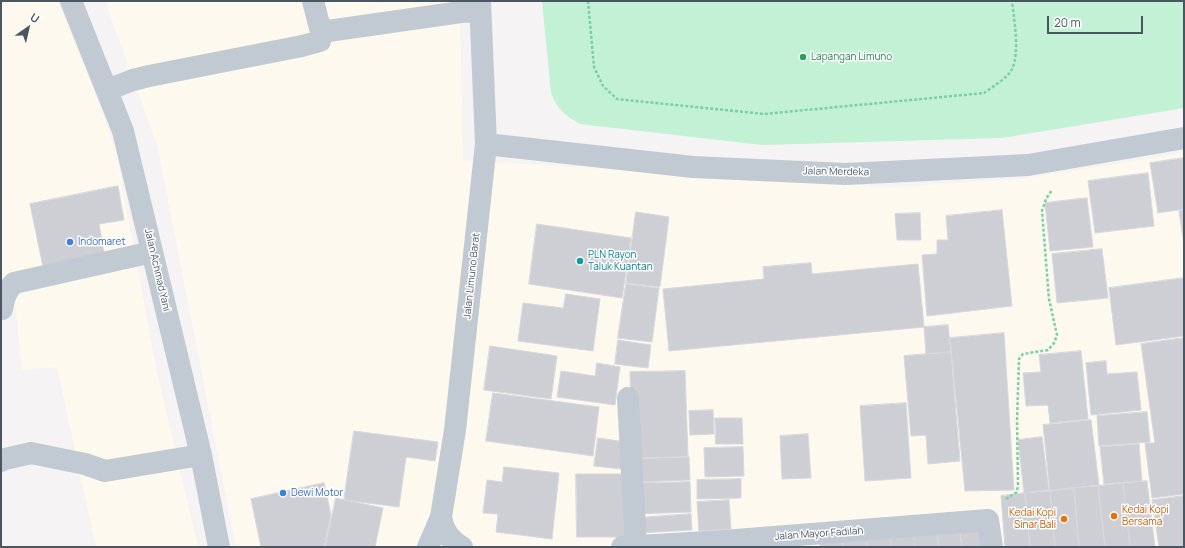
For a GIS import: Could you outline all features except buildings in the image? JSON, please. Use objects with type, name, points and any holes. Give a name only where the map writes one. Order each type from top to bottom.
[{"type":"street","name":"Jalan Achmad Yani","points":[[71,1],[123,131],[201,455],[219,547]]},
{"type":"street","points":[[107,90],[133,80],[149,76],[302,46],[320,41],[321,32],[313,1]]},
{"type":"street","points":[[321,32],[461,12],[480,6]]},
{"type":"street","name":"Jalan Limuno Barat","points":[[428,547],[441,517],[455,430],[486,144],[480,6]]},
{"type":"street","name":"Jalan Merdeka","points":[[486,144],[693,167],[846,174],[1028,165],[1184,138]]},
{"type":"street","points":[[1,309],[5,295],[14,283],[152,252]]},
{"type":"street","points":[[628,398],[629,547]]},
{"type":"street","points":[[1,461],[31,453],[85,464],[105,471],[201,455]]},
{"type":"street","points":[[441,517],[443,527],[449,537],[456,544],[462,547]]},
{"type":"street","points":[[988,520],[992,547]]},
{"type":"street","name":"Jalan Mayor Fadilah","points":[[629,547],[988,520]]},
{"type":"path","points":[[588,1],[594,68],[603,86],[617,99],[764,114],[984,93],[1012,70],[1016,51],[1012,1]]},
{"type":"path","points":[[988,520],[991,512],[997,506],[1017,492],[1019,359],[1023,354],[1048,350],[1054,343],[1057,334],[1049,299],[1042,211],[1054,182],[1057,160]]},
{"type":"shaded area","points":[[1,1],[58,1],[97,98],[116,152],[156,368],[198,547],[96,547],[57,367],[22,370],[15,301],[1,301]]},
{"type":"shaded area","points":[[105,1],[460,1],[463,160],[892,187],[1022,179],[1184,153],[1184,547],[236,547],[157,145]]},
{"type":"green space","points":[[542,1],[1184,1],[1184,108],[1002,138],[762,145],[580,124],[562,112],[551,93]]},
{"type":"place","name":"Lapangan Limuno","points":[[803,57]]},
{"type":"place","name":"Indomaret","points":[[70,242]]},
{"type":"place","name":"PLN Rayon Taluk Kuantan","points":[[580,261]]},
{"type":"place","name":"Dewi Motor","points":[[283,493]]},
{"type":"place","name":"Kedai Kopi Bersama","points":[[1114,516]]},
{"type":"place","name":"Kedai Kopi Sinar Bali","points":[[1064,519]]}]
